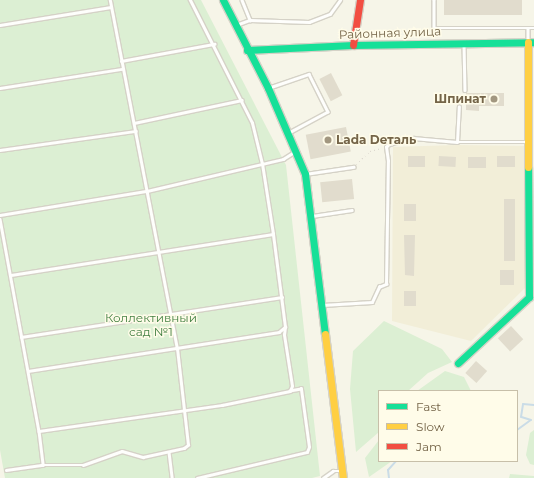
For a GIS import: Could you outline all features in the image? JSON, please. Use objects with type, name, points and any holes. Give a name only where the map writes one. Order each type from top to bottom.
[{"type":"street","points":[[223,0],[247,50],[268,88],[289,133],[305,174],[343,474]]},
{"type":"street","points":[[353,44],[360,0]]},
{"type":"street","points":[[458,363],[529,297],[531,42]]},
{"type":"street","name":"Районная улица","points":[[247,50],[353,44],[531,42]]},
{"type":"lane","points":[[6,470],[42,465],[83,465],[122,451],[143,457],[169,452],[188,445],[186,410],[177,349],[136,131],[122,69],[110,0]]},
{"type":"lane","points":[[190,0],[214,44],[252,123],[262,164],[282,297],[285,327],[284,335],[292,386],[290,391]]},
{"type":"lane","points":[[242,0],[250,20]]},
{"type":"lane","points":[[235,25],[250,20],[309,22],[330,14],[340,0]]},
{"type":"lane","points":[[434,0],[434,28],[534,28]]},
{"type":"lane","points":[[0,25],[111,7]]},
{"type":"lane","points":[[528,28],[531,42]]},
{"type":"lane","points":[[463,42],[465,90]]},
{"type":"lane","points":[[121,61],[214,44]]},
{"type":"lane","points":[[0,88],[122,69]]},
{"type":"lane","points":[[268,88],[309,74],[328,112],[289,133]]},
{"type":"lane","points":[[134,123],[242,100]]},
{"type":"lane","points":[[457,142],[459,106]]},
{"type":"lane","points":[[0,150],[136,131]]},
{"type":"lane","points":[[322,305],[372,302],[379,287],[386,284],[388,161],[386,147],[413,138],[457,142],[530,142]]},
{"type":"lane","points":[[0,215],[147,191],[283,159],[296,151]]},
{"type":"lane","points":[[305,174],[352,167]]},
{"type":"lane","points":[[311,216],[352,210]]},
{"type":"lane","points":[[0,218],[39,431],[42,465]]},
{"type":"lane","points":[[10,275],[273,234]]},
{"type":"lane","points":[[21,337],[282,297]]},
{"type":"lane","points":[[28,371],[279,332],[285,327]]},
{"type":"lane","points":[[39,431],[186,410],[301,389],[309,447],[307,452],[197,478]]},
{"type":"lane","points":[[169,452],[172,478]]},
{"type":"lane","points":[[323,478],[333,471],[343,474]]},
{"type":"path","points":[[352,167],[370,151],[386,147]]},
{"type":"shaded area","points":[[457,145],[525,146],[526,287],[471,341],[392,321],[393,147]]},
{"type":"green space","name":"Коллективный сад №1","points":[[0,0],[201,0],[286,165],[320,476],[312,478],[5,478],[0,450]]},
{"type":"green space","points":[[384,321],[442,349],[452,362],[428,373],[409,390],[378,390],[378,433],[356,452],[350,389],[353,351]]},
{"type":"green space","points":[[445,371],[464,377],[470,390],[418,390]]},
{"type":"green space","points":[[534,430],[534,465],[530,464],[526,455],[530,433]]},
{"type":"green space","points":[[378,441],[378,462],[391,462],[369,477],[365,458]]},
{"type":"green space","points":[[510,474],[534,476],[534,478],[509,478]]},
{"type":"building","points":[[444,0],[522,0],[522,15],[444,15]]},
{"type":"building","points":[[331,73],[342,95],[331,101],[319,79]]},
{"type":"building","points":[[466,93],[504,93],[504,106],[479,106],[479,111],[466,110]]},
{"type":"building","points":[[346,127],[351,152],[311,159],[306,135]]},
{"type":"building","points":[[408,156],[425,156],[425,167],[408,167]]},
{"type":"building","points":[[439,156],[456,157],[455,167],[438,166]]},
{"type":"building","points":[[497,156],[515,156],[515,167],[497,167]]},
{"type":"building","points":[[468,157],[486,157],[486,168],[468,168]]},
{"type":"building","points":[[352,179],[354,199],[322,202],[320,182]]},
{"type":"building","points":[[504,199],[515,199],[515,261],[504,261]]},
{"type":"building","points":[[404,204],[416,204],[416,221],[404,221]]},
{"type":"building","points":[[404,235],[415,235],[414,276],[405,275]]},
{"type":"building","points":[[500,270],[514,270],[514,285],[500,285]]},
{"type":"building","points":[[404,291],[416,291],[416,306],[404,306]]},
{"type":"building","points":[[511,326],[523,339],[510,351],[498,338]]},
{"type":"building","points":[[476,361],[487,371],[476,383],[465,373]]},
{"type":"waterway","points":[[518,429],[531,420],[521,417],[523,404],[534,405]]},
{"type":"waterway","points":[[389,478],[388,470],[395,462]]},
{"type":"traffic: fast","points":[[223,0],[268,88],[305,174],[325,334]]},
{"type":"traffic: fast","points":[[247,50],[353,45],[534,42]]},
{"type":"traffic: fast","points":[[458,363],[529,297],[528,167]]},
{"type":"traffic: slow","points":[[528,42],[528,167]]},
{"type":"traffic: slow","points":[[325,334],[343,478]]},
{"type":"traffic: jam","points":[[353,45],[360,0]]},
{"type":"place","name":"Шпинат","points":[[494,99]]},
{"type":"place","name":"Lada Dеталь","points":[[328,140]]}]
